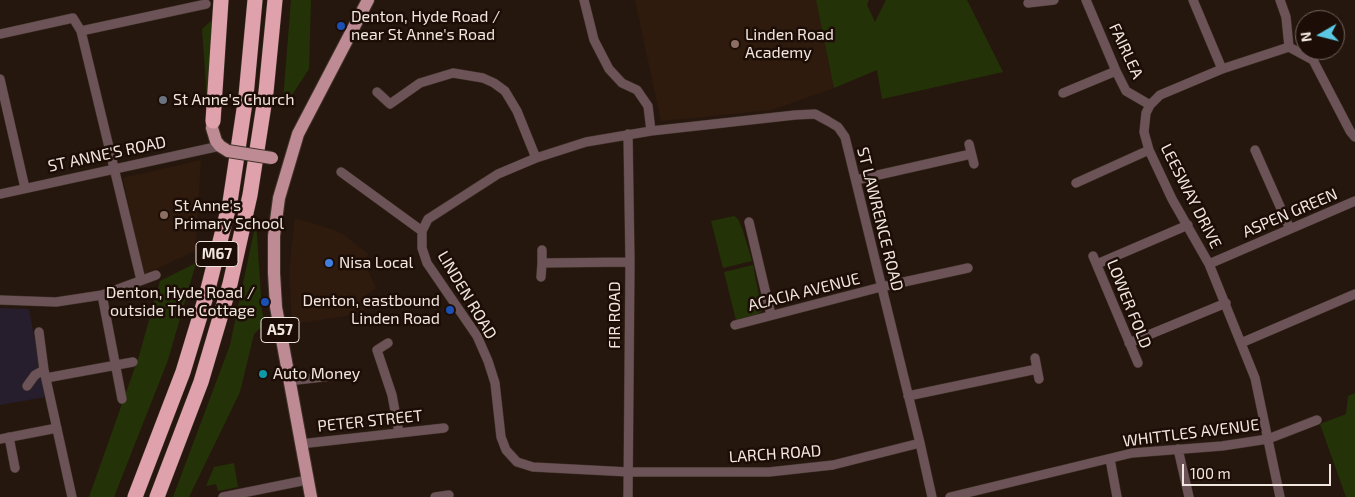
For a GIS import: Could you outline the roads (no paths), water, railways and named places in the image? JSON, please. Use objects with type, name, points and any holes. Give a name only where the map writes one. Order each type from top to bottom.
[{"type":"highway","name":"M67","points":[[135,497],[183,372],[207,293],[230,202],[246,96],[255,0]]},
{"type":"highway","name":"M67","points":[[156,497],[201,382],[230,284],[250,195],[266,92],[275,0]]},
{"type":"highway","points":[[213,2],[213,121]]},
{"type":"main road","name":"A57","points":[[311,497],[288,381],[276,307],[274,236],[279,198],[288,162],[298,134],[368,0]]},
{"type":"main road","points":[[213,121],[214,136],[224,149]]},
{"type":"main road","name":"ST ANNE'S ROAD","points":[[224,149],[288,162]]},
{"type":"street","points":[[340,172],[422,231],[428,218],[498,174],[536,158],[586,142],[656,130],[648,106],[637,90],[622,83],[609,69],[594,40],[584,0]]},
{"type":"street","points":[[1028,3],[1054,0]]},
{"type":"street","name":"FAIRLEA","points":[[1086,0],[1126,91],[1150,105]]},
{"type":"street","points":[[1193,0],[1222,69]]},
{"type":"street","points":[[1280,0],[1286,16],[1289,47]]},
{"type":"street","points":[[81,31],[213,2]]},
{"type":"street","points":[[0,34],[73,18],[81,31],[141,280]]},
{"type":"street","points":[[1150,105],[1160,94],[1222,69],[1289,47],[1313,60],[1355,138]]},
{"type":"street","points":[[1063,93],[1116,71]]},
{"type":"street","points":[[377,92],[390,104],[420,83],[453,73],[483,78],[505,91],[517,111],[536,158]]},
{"type":"street","points":[[0,79],[25,188]]},
{"type":"street","name":"LEESWAY DRIVE","points":[[1150,105],[1146,113],[1144,132],[1149,150],[1172,199],[1209,264],[1255,378],[1280,497]]},
{"type":"street","name":"ST LAWRENCE ROAD","points":[[656,130],[815,114],[838,127],[845,136],[932,497]]},
{"type":"street","name":"FIR ROAD","points":[[628,134],[630,262],[628,497]]},
{"type":"street","points":[[969,144],[974,164]]},
{"type":"street","name":"ST ANNE'S ROAD","points":[[0,194],[224,149]]},
{"type":"street","points":[[1076,183],[1149,150]]},
{"type":"street","points":[[1255,150],[1290,229]]},
{"type":"street","points":[[856,180],[971,154]]},
{"type":"street","name":"ASPEN GREEN","points":[[1209,264],[1355,202]]},
{"type":"street","points":[[749,222],[771,315]]},
{"type":"street","name":"LOWER FOLD","points":[[1138,363],[1095,260],[1188,226]]},
{"type":"street","name":"LINDEN ROAD","points":[[422,231],[422,248],[427,264],[477,336],[488,361],[495,383],[501,437],[506,450],[517,462],[533,467],[628,472]]},
{"type":"street","points":[[541,277],[542,250]]},
{"type":"street","points":[[542,262],[630,262]]},
{"type":"street","name":"ACACIA AVENUE","points":[[735,325],[881,287],[968,268]]},
{"type":"street","points":[[0,300],[56,302],[102,295],[156,275]]},
{"type":"street","points":[[1241,343],[1355,294]]},
{"type":"street","points":[[102,295],[122,399]]},
{"type":"street","points":[[1130,343],[1226,303]]},
{"type":"street","points":[[39,332],[72,497]]},
{"type":"street","points":[[388,344],[377,350],[392,395],[399,433]]},
{"type":"street","points":[[1035,358],[1038,379]]},
{"type":"street","points":[[26,386],[36,375],[133,362]]},
{"type":"street","points":[[908,396],[1037,369]]},
{"type":"street","points":[[288,381],[332,376]]},
{"type":"street","name":"WHITTLES AVENUE","points":[[950,497],[1132,453],[1222,446],[1268,439],[1317,420]]},
{"type":"street","points":[[15,468],[4,438],[56,423]]},
{"type":"street","name":"PETER STREET","points":[[300,444],[444,428]]},
{"type":"street","name":"LARCH ROAD","points":[[628,472],[727,473],[812,468],[920,443]]},
{"type":"street","points":[[1178,449],[1188,497]]},
{"type":"street","points":[[1110,459],[1117,497]]},
{"type":"street","points":[[223,497],[307,480]]},
{"type":"street","points":[[435,497],[449,495]]},
{"type":"place","name":"Denton, Hyde Road / near St Anne's Road","points":[[341,26]]},
{"type":"place","name":"Linden Road Academy","points":[[735,44]]},
{"type":"place","name":"St Anne's Church","points":[[163,100]]},
{"type":"place","name":"St Anne's Primary School","points":[[164,215]]},
{"type":"place","name":"Nisa Local","points":[[329,263]]},
{"type":"place","name":"Denton, Hyde Road / outside The Cottage","points":[[265,302]]},
{"type":"place","name":"Denton, eastbound Linden Road","points":[[450,310]]},
{"type":"place","name":"Auto Money","points":[[263,374]]}]
